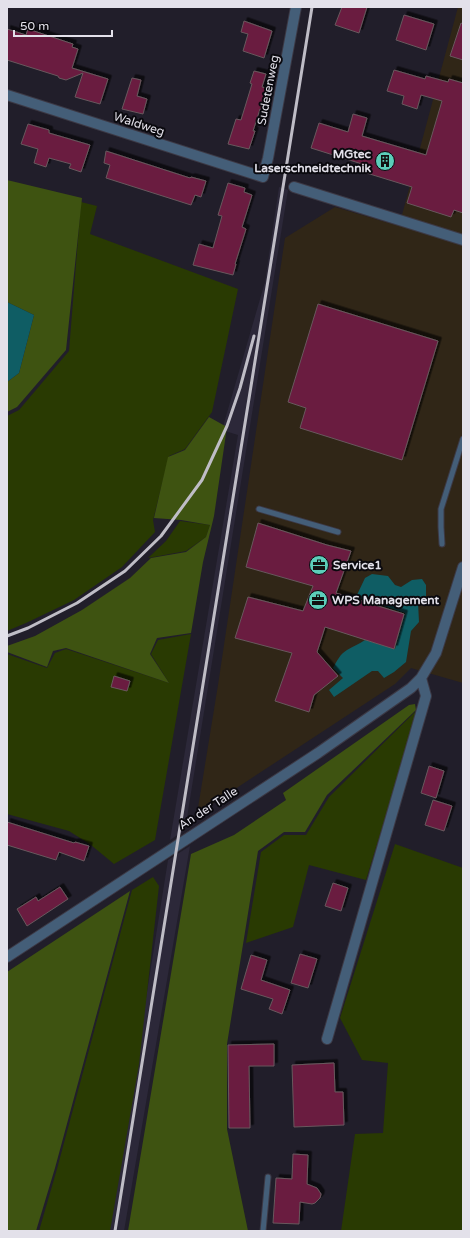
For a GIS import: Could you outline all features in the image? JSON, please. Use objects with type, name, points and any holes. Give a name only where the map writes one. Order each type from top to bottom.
[{"type":"street","name":"Sudetenweg","points":[[263,177],[268,158],[296,7]]},
{"type":"street","name":"Waldweg","points":[[7,95],[263,177]]},
{"type":"street","points":[[294,187],[463,240]]},
{"type":"street","name":"An der Talle","points":[[7,957],[331,744],[411,688],[421,678],[436,653],[463,568]]},
{"type":"street","points":[[327,1039],[426,696],[421,678]]},
{"type":"lane","points":[[442,544],[440,527],[441,509],[463,439]]},
{"type":"lane","points":[[259,509],[338,532]]},
{"type":"lane","points":[[263,1231],[268,1177]]},
{"type":"shaded area","points":[[458,7],[463,7],[463,683],[411,668],[395,684],[197,814],[218,685],[285,238],[335,207],[399,226]]},
{"type":"shaded area","points":[[279,187],[288,190],[185,830],[170,840],[238,435],[222,430],[265,282]]},
{"type":"shaded area","points":[[190,846],[124,1231],[109,1231],[168,860]]},
{"type":"green space","points":[[7,180],[82,198],[66,350],[17,407],[7,412],[7,382],[19,373],[34,315],[7,302]]},
{"type":"green space","points":[[81,202],[97,206],[90,234],[238,289],[212,412],[185,449],[169,456],[153,520],[155,532],[122,567],[74,600],[7,631],[7,416],[19,410],[69,351]]},
{"type":"green space","points":[[209,417],[227,427],[214,516],[203,562],[191,633],[157,638],[150,654],[169,683],[66,648],[53,651],[47,667],[7,652],[7,646],[35,636],[82,610],[130,578],[151,558],[186,552],[206,537],[210,525],[181,520],[154,518],[168,457],[185,450]]},
{"type":"green space","points":[[180,521],[210,525],[206,537],[186,551],[148,558],[166,541]]},
{"type":"green space","points":[[191,634],[155,840],[114,864],[91,845],[69,831],[7,814],[7,654],[47,668],[55,653],[66,649],[169,683],[151,654],[158,640]]},
{"type":"green space","points":[[415,704],[416,710],[327,795],[305,832],[284,832],[258,851],[227,1044],[227,1129],[248,1231],[128,1231],[191,854],[234,835],[286,800],[283,793],[409,705]]},
{"type":"green space","points":[[419,708],[366,880],[309,865],[293,927],[246,943],[261,852],[284,835],[306,835],[329,797]]},
{"type":"green space","points":[[395,844],[463,868],[463,1231],[341,1231],[355,1134],[383,1133],[388,1063],[362,1060],[340,1018]]},
{"type":"green space","points":[[153,877],[159,886],[139,1064],[110,1231],[39,1231],[132,890]]},
{"type":"green space","points":[[130,891],[55,1168],[36,1231],[7,1231],[7,972]]},
{"type":"water","points":[[7,302],[34,315],[19,373],[7,382]]},
{"type":"water","points":[[372,574],[388,576],[395,585],[401,587],[412,580],[422,579],[426,585],[426,598],[418,602],[419,622],[411,631],[406,662],[384,678],[378,671],[372,671],[334,697],[329,690],[343,678],[333,668],[342,654],[365,640],[395,649],[405,613],[356,597],[365,578]]},
{"type":"building","points":[[342,7],[367,7],[359,33],[335,25]]},
{"type":"building","points":[[404,15],[434,24],[426,50],[396,40]]},
{"type":"building","points":[[244,21],[272,31],[264,58],[243,51],[248,34],[241,32]]},
{"type":"building","points":[[461,23],[463,24],[463,60],[450,56]]},
{"type":"building","points":[[7,29],[26,35],[28,29],[73,44],[72,47],[78,49],[72,68],[108,79],[100,104],[75,97],[83,73],[66,80],[59,78],[58,76],[7,60]]},
{"type":"building","points":[[394,70],[425,79],[426,76],[448,82],[449,79],[463,83],[463,213],[454,210],[451,217],[407,203],[412,187],[360,171],[362,164],[311,148],[319,123],[348,132],[353,114],[367,118],[362,136],[426,155],[442,101],[421,95],[417,109],[402,104],[404,96],[387,91]]},
{"type":"building","points":[[254,71],[266,74],[262,87],[270,89],[264,110],[260,109],[249,149],[228,144],[236,119],[241,120],[252,84],[250,83]]},
{"type":"building","points":[[132,78],[141,80],[137,96],[147,99],[143,114],[122,109]]},
{"type":"building","points":[[28,124],[49,130],[49,133],[90,145],[81,172],[69,168],[71,164],[49,158],[46,167],[34,163],[38,149],[21,144]]},
{"type":"building","points":[[106,151],[190,178],[206,181],[201,197],[195,195],[191,205],[106,178],[110,165],[104,163]]},
{"type":"building","points":[[228,183],[245,188],[244,192],[252,195],[242,227],[246,229],[233,275],[193,265],[199,244],[213,248],[222,216],[218,215]]},
{"type":"building","points":[[318,304],[438,341],[402,460],[300,428],[306,408],[288,402]]},
{"type":"building","points":[[258,523],[351,551],[336,593],[404,614],[394,649],[325,627],[317,652],[338,676],[314,695],[309,712],[275,701],[292,653],[235,638],[248,597],[303,611],[313,586],[246,567]]},
{"type":"building","points":[[114,676],[130,681],[127,691],[111,687]]},
{"type":"building","points":[[429,766],[444,771],[436,798],[421,793]]},
{"type":"building","points":[[433,800],[452,806],[444,831],[425,825]]},
{"type":"building","points":[[7,822],[74,843],[89,846],[84,861],[59,852],[56,860],[7,845]]},
{"type":"building","points":[[333,883],[348,888],[341,911],[325,906]]},
{"type":"building","points":[[60,887],[68,899],[27,926],[17,909],[36,897],[38,901]]},
{"type":"building","points":[[300,954],[317,959],[308,988],[291,983]]},
{"type":"building","points":[[251,955],[267,960],[261,980],[290,990],[282,1014],[269,1009],[273,999],[241,989]]},
{"type":"building","points":[[274,1044],[274,1066],[249,1066],[250,1128],[229,1128],[228,1045]]},
{"type":"building","points":[[334,1063],[335,1092],[343,1092],[344,1125],[294,1127],[292,1065]]},
{"type":"building","points":[[293,1154],[308,1155],[307,1184],[317,1188],[321,1194],[320,1198],[312,1204],[300,1202],[299,1224],[273,1223],[276,1178],[292,1179]]},
{"type":"railway","points":[[115,1231],[312,7]]},
{"type":"railway","points":[[7,636],[28,628],[77,603],[125,571],[161,536],[202,480],[227,426],[240,388],[254,336]]},
{"type":"place","name":"MGtec Laserschneidtechnik","points":[[385,161]]},
{"type":"place","name":"Service1","points":[[319,565]]},
{"type":"place","name":"WPS Management","points":[[318,600]]}]
